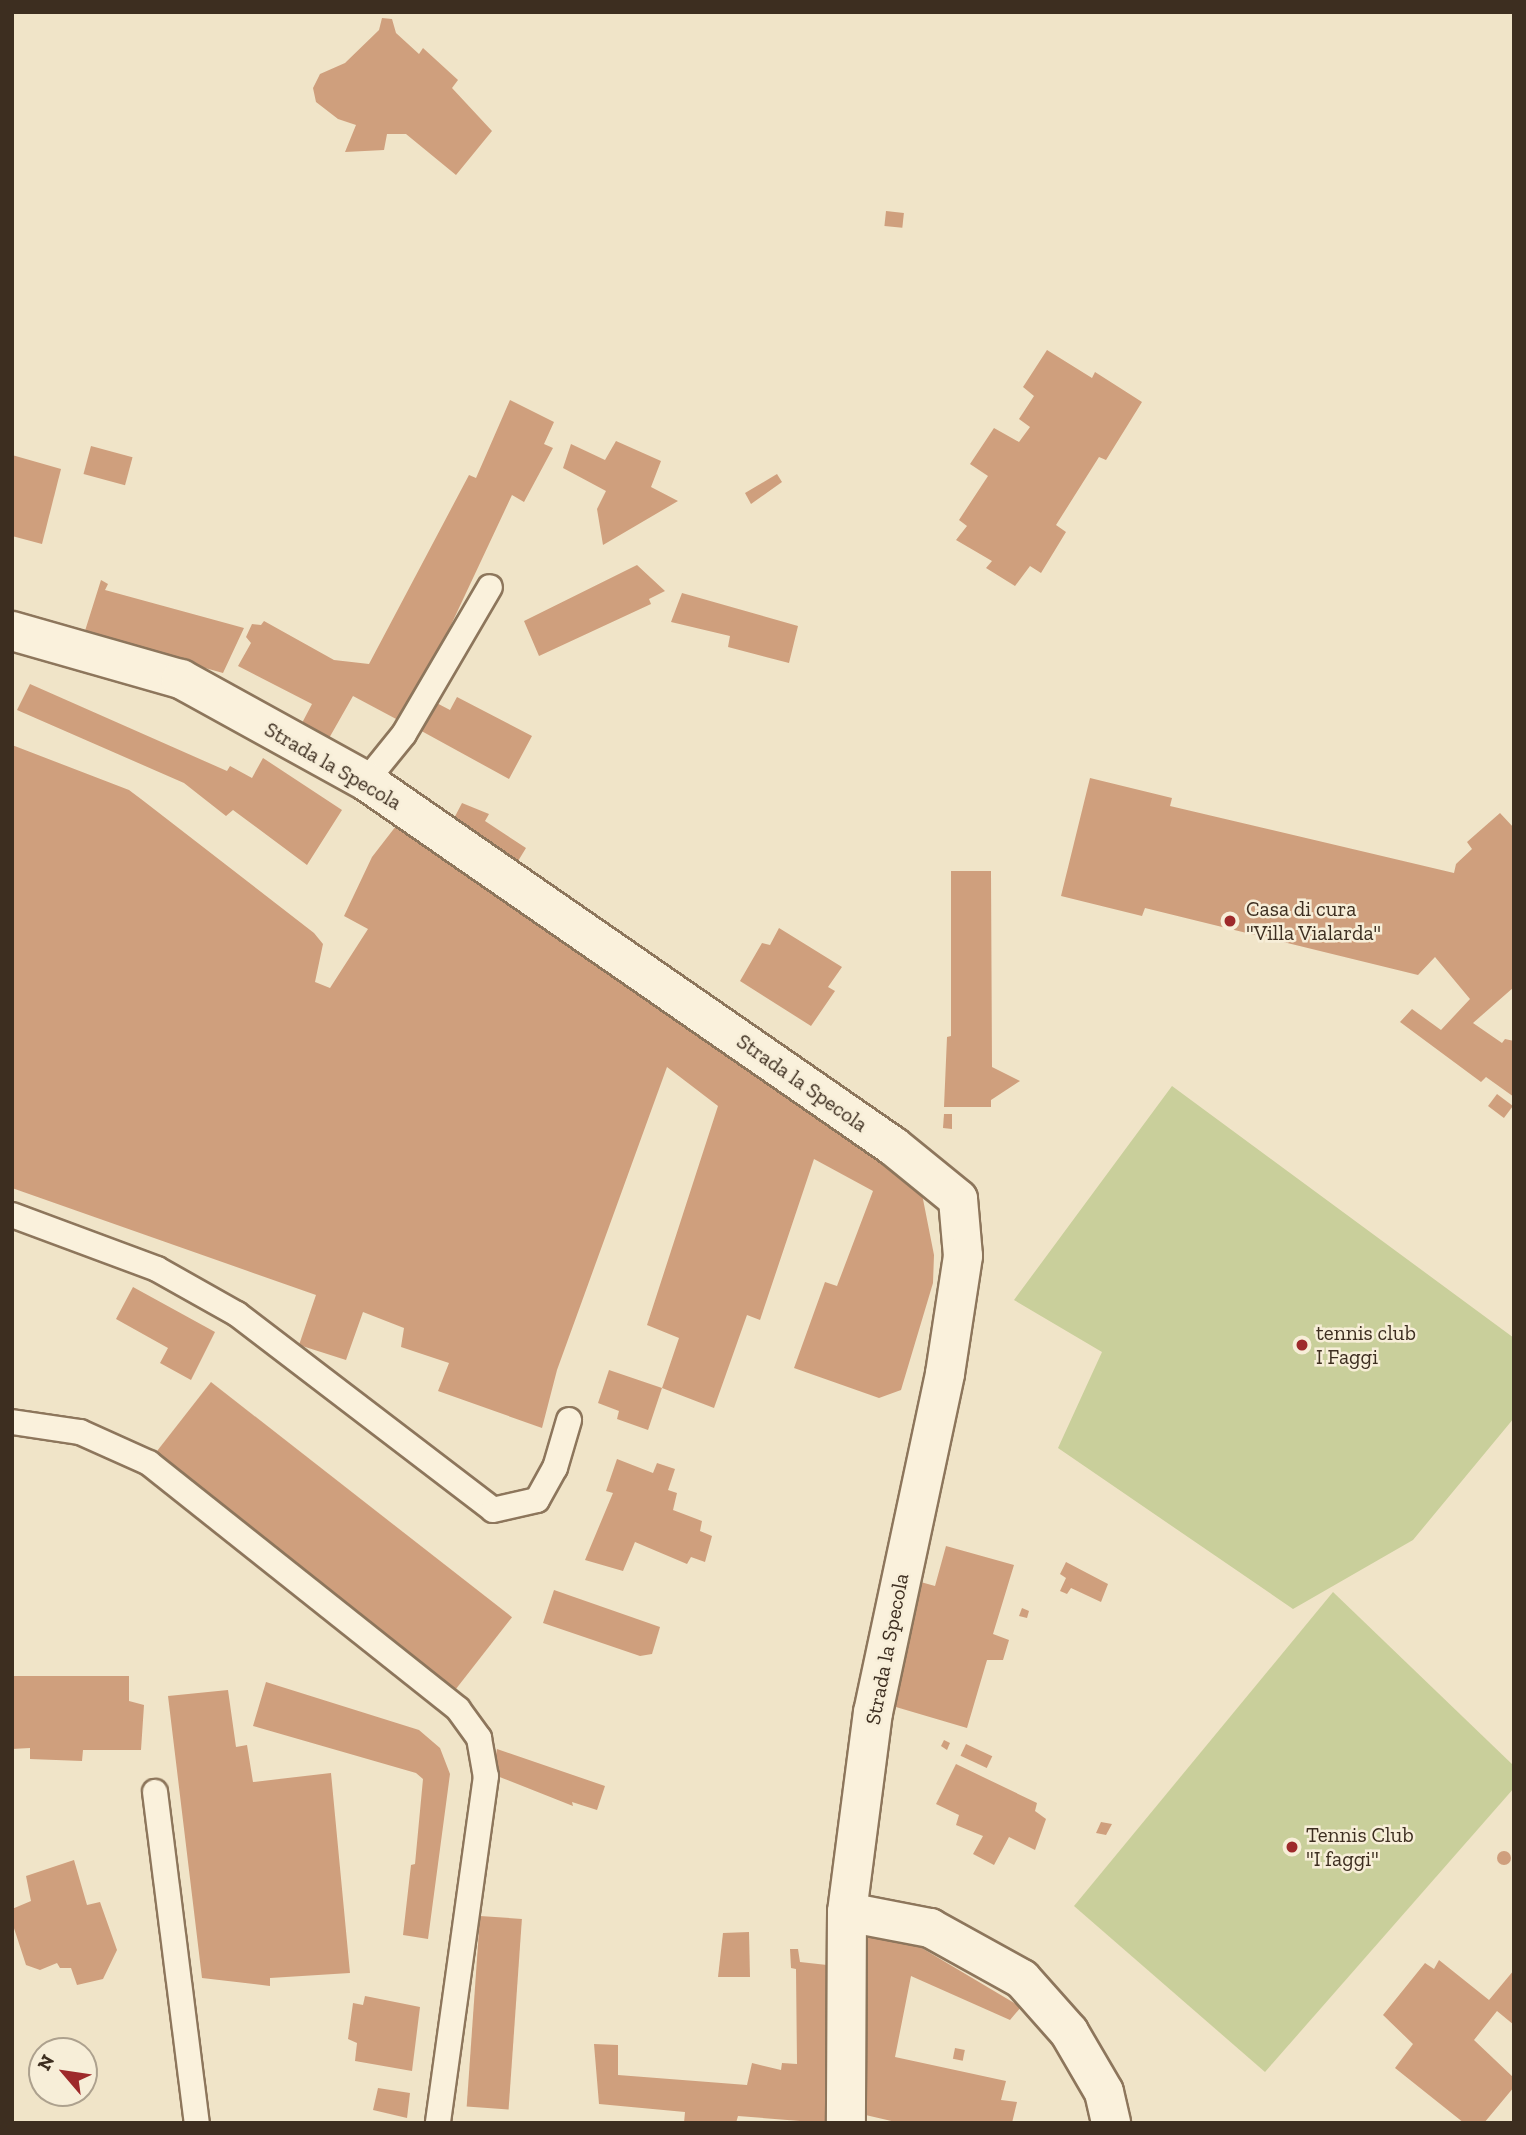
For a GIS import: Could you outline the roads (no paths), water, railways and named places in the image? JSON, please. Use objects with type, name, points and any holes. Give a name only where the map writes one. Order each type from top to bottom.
[{"type":"street","name":"Strada la Specola","points":[[12,631],[181,679],[366,781],[893,1146],[957,1199],[963,1256],[945,1374],[873,1712],[846,1912],[846,2123]]},
{"type":"street","points":[[846,1912],[930,1928],[1023,1979],[1069,2032],[1104,2092],[1111,2123]]},
{"type":"lane","points":[[366,781],[404,734],[490,587]]},
{"type":"lane","points":[[12,1215],[157,1269],[237,1314],[494,1510],[537,1500],[555,1468],[569,1420]]},
{"type":"lane","points":[[12,1422],[80,1432],[149,1463],[457,1709],[480,1738],[486,1776],[438,2123]]},
{"type":"lane","points":[[155,1792],[197,2123]]},
{"type":"place","name":"Casa di cura \"Villa Vialarda\"","points":[[1230,921]]},
{"type":"place","name":"tennis club I Faggi","points":[[1302,1345]]},
{"type":"place","name":"Tennis Club \"I faggi\"","points":[[1292,1847]]}]
